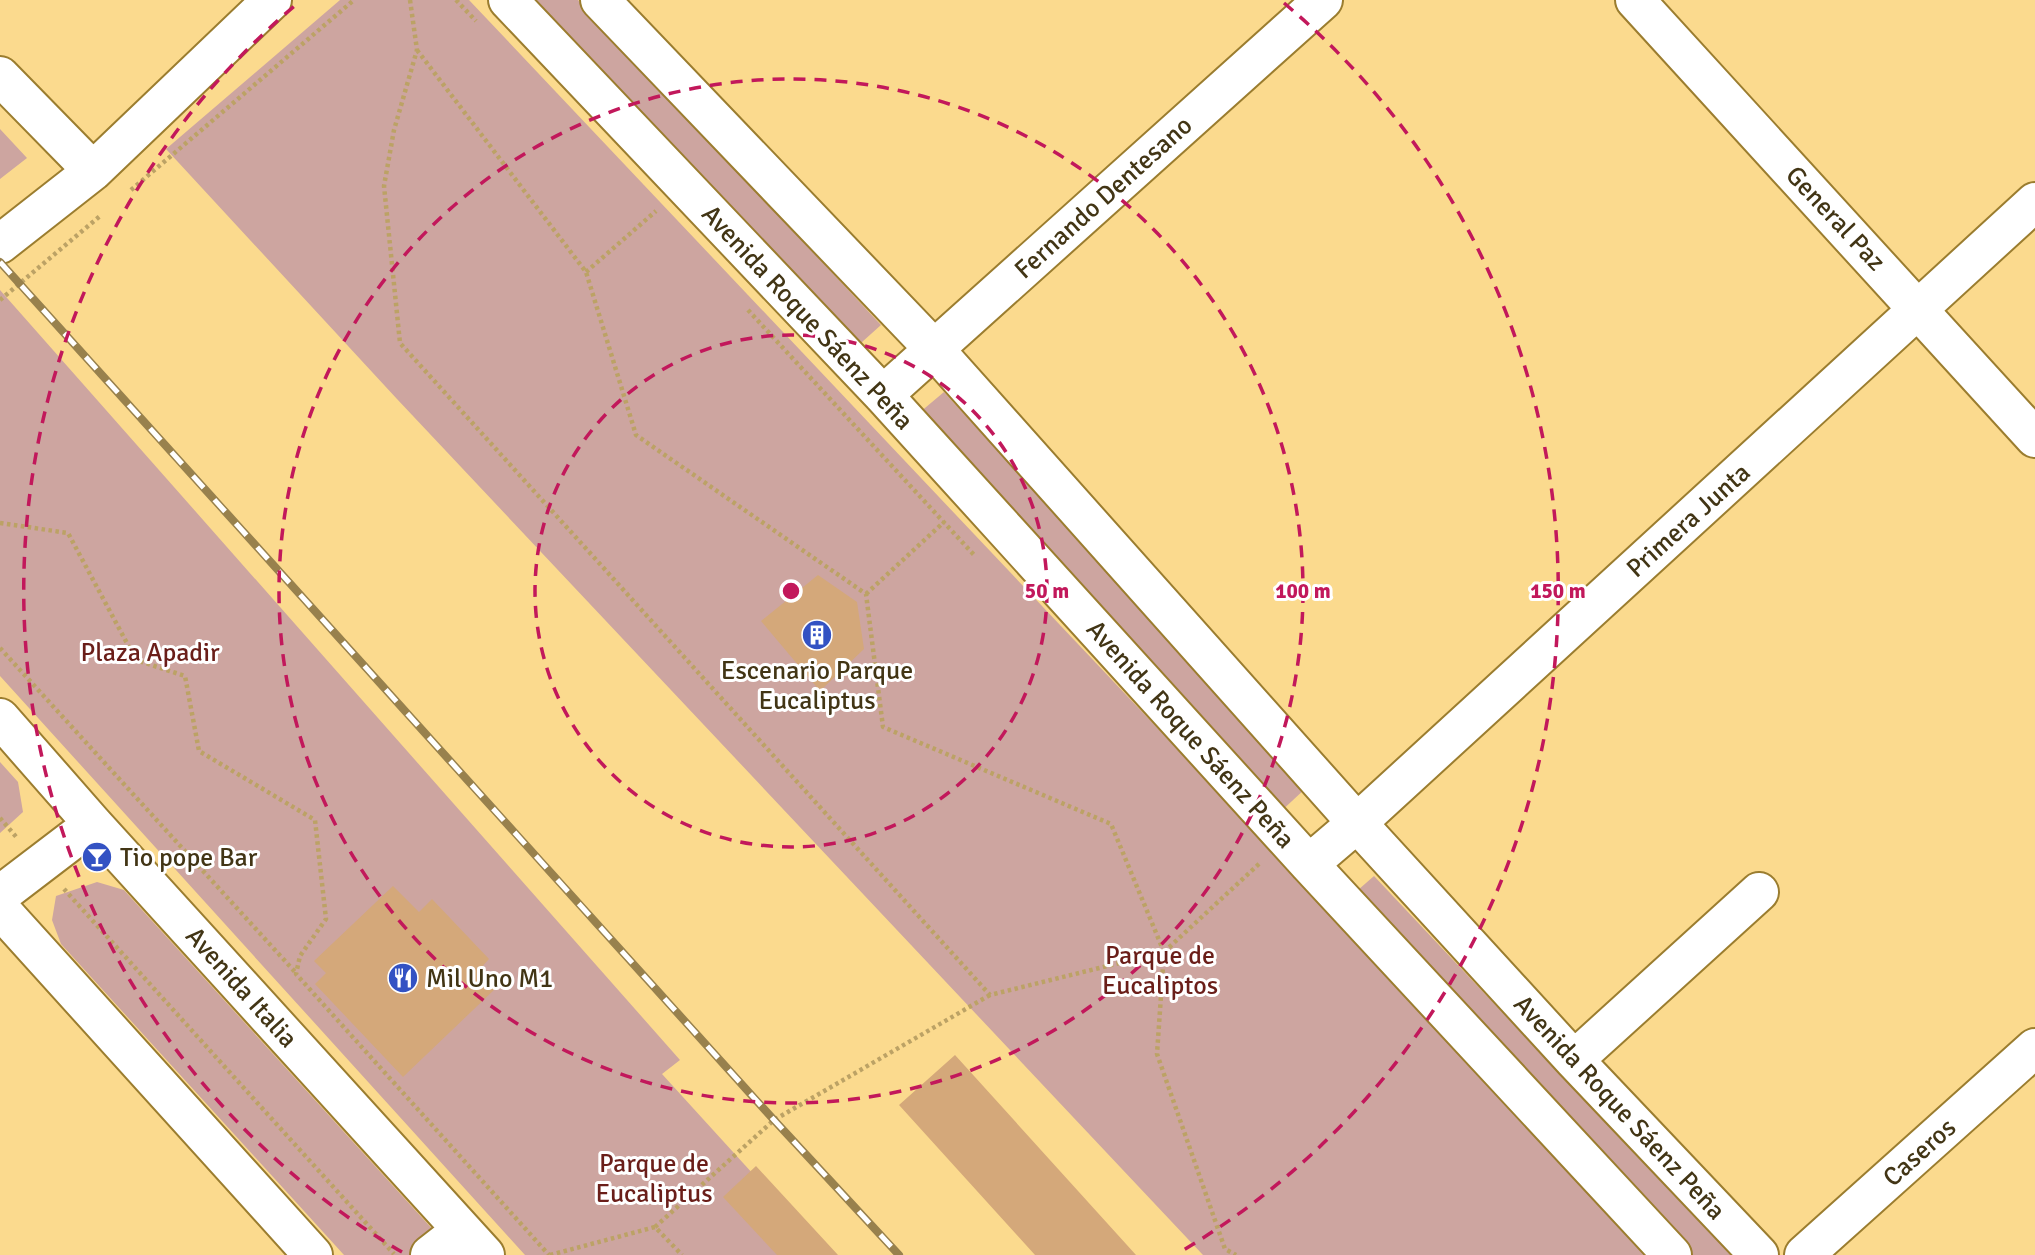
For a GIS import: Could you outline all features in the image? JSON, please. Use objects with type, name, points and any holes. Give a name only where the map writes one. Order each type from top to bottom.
[{"type":"street","points":[[0,244],[93,171],[272,0]]},
{"type":"street","name":"Avenida Roque Sáenz Peña","points":[[508,0],[883,395],[1309,864],[1672,1255]]},
{"type":"street","name":"Avenida Roque Sáenz Peña","points":[[600,0],[934,349],[1357,823],[1574,1060],[1759,1255]]},
{"type":"street","name":"Fernando Dentesano","points":[[883,395],[1323,0]]},
{"type":"street","name":"General Paz","points":[[1635,0],[2035,438]]},
{"type":"street","points":[[0,76],[93,171]]},
{"type":"street","name":"Primera Junta","points":[[1309,864],[2035,202]]},
{"type":"street","name":"Avenida Italia","points":[[0,718],[473,1242]]},
{"type":"street","points":[[0,895],[93,824]]},
{"type":"street","points":[[1574,1060],[1759,892]]},
{"type":"street","points":[[0,909],[313,1255]]},
{"type":"street","name":"Caseros","points":[[1804,1255],[2035,1048]]},
{"type":"street","points":[[430,1255],[473,1242]]},
{"type":"path","points":[[124,195],[354,0]]},
{"type":"path","points":[[410,0],[417,50],[394,130],[384,186],[400,343],[989,995]]},
{"type":"path","points":[[456,0],[485,30]]},
{"type":"path","points":[[417,50],[586,272],[636,435],[866,594],[883,727],[1111,824],[1164,953],[1157,1055],[1225,1249],[1236,1255]]},
{"type":"path","points":[[586,272],[656,211],[665,221]]},
{"type":"path","points":[[0,300],[103,213]]},
{"type":"path","points":[[739,301],[981,562]]},
{"type":"path","points":[[866,594],[944,522]]},
{"type":"path","points":[[0,523],[68,533],[136,660],[185,676],[199,751],[315,820],[326,919],[300,956],[296,974]]},
{"type":"path","points":[[0,648],[549,1255],[655,1227],[774,1120],[989,995],[1164,953],[1262,861]]},
{"type":"path","points":[[0,818],[394,1255]]},
{"type":"path","points":[[655,1227],[682,1255]]},
{"type":"green space","name":"Parque de Eucaliptos","points":[[340,0],[469,0],[1287,865],[1648,1255],[1203,1255],[397,399],[166,149]]},
{"type":"green space","points":[[532,0],[578,0],[881,325],[852,351]]},
{"type":"green space","points":[[0,129],[27,158],[0,179]]},
{"type":"green space","name":"Plaza Apadir","points":[[0,290],[680,1060],[662,1074],[827,1255],[525,1255],[0,676]]},
{"type":"green space","points":[[944,392],[1306,788],[1278,814],[919,413]]},
{"type":"green space","points":[[0,762],[18,782],[23,812],[0,833]]},
{"type":"green space","points":[[1374,876],[1731,1255],[1679,1255],[1350,897]]},
{"type":"green space","points":[[97,882],[124,890],[456,1255],[344,1255],[61,944],[52,920],[56,896]]},
{"type":"building","name":"Escenario Parque Eucaliptus","points":[[818,575],[857,602],[864,649],[820,691],[761,621]]},
{"type":"building","name":"Mil Uno M1","points":[[393,886],[419,912],[432,899],[489,959],[478,971],[495,989],[403,1077],[315,984],[326,973],[314,961]]},
{"type":"building","points":[[955,1055],[1136,1255],[1035,1255],[899,1105]]},
{"type":"building","points":[[756,1166],[838,1255],[777,1255],[723,1197]]},
{"type":"railway","points":[[0,262],[899,1255]]},
{"type":"place","name":"Escenario Parque Eucaliptus","points":[[817,635]]},
{"type":"place","name":"Tio pope Bar","points":[[97,857]]},
{"type":"place","name":"Mil Uno M1","points":[[403,978]]},
{"type":"park label","name":"Parque de Eucaliptus","points":[[654,1178]]}]
